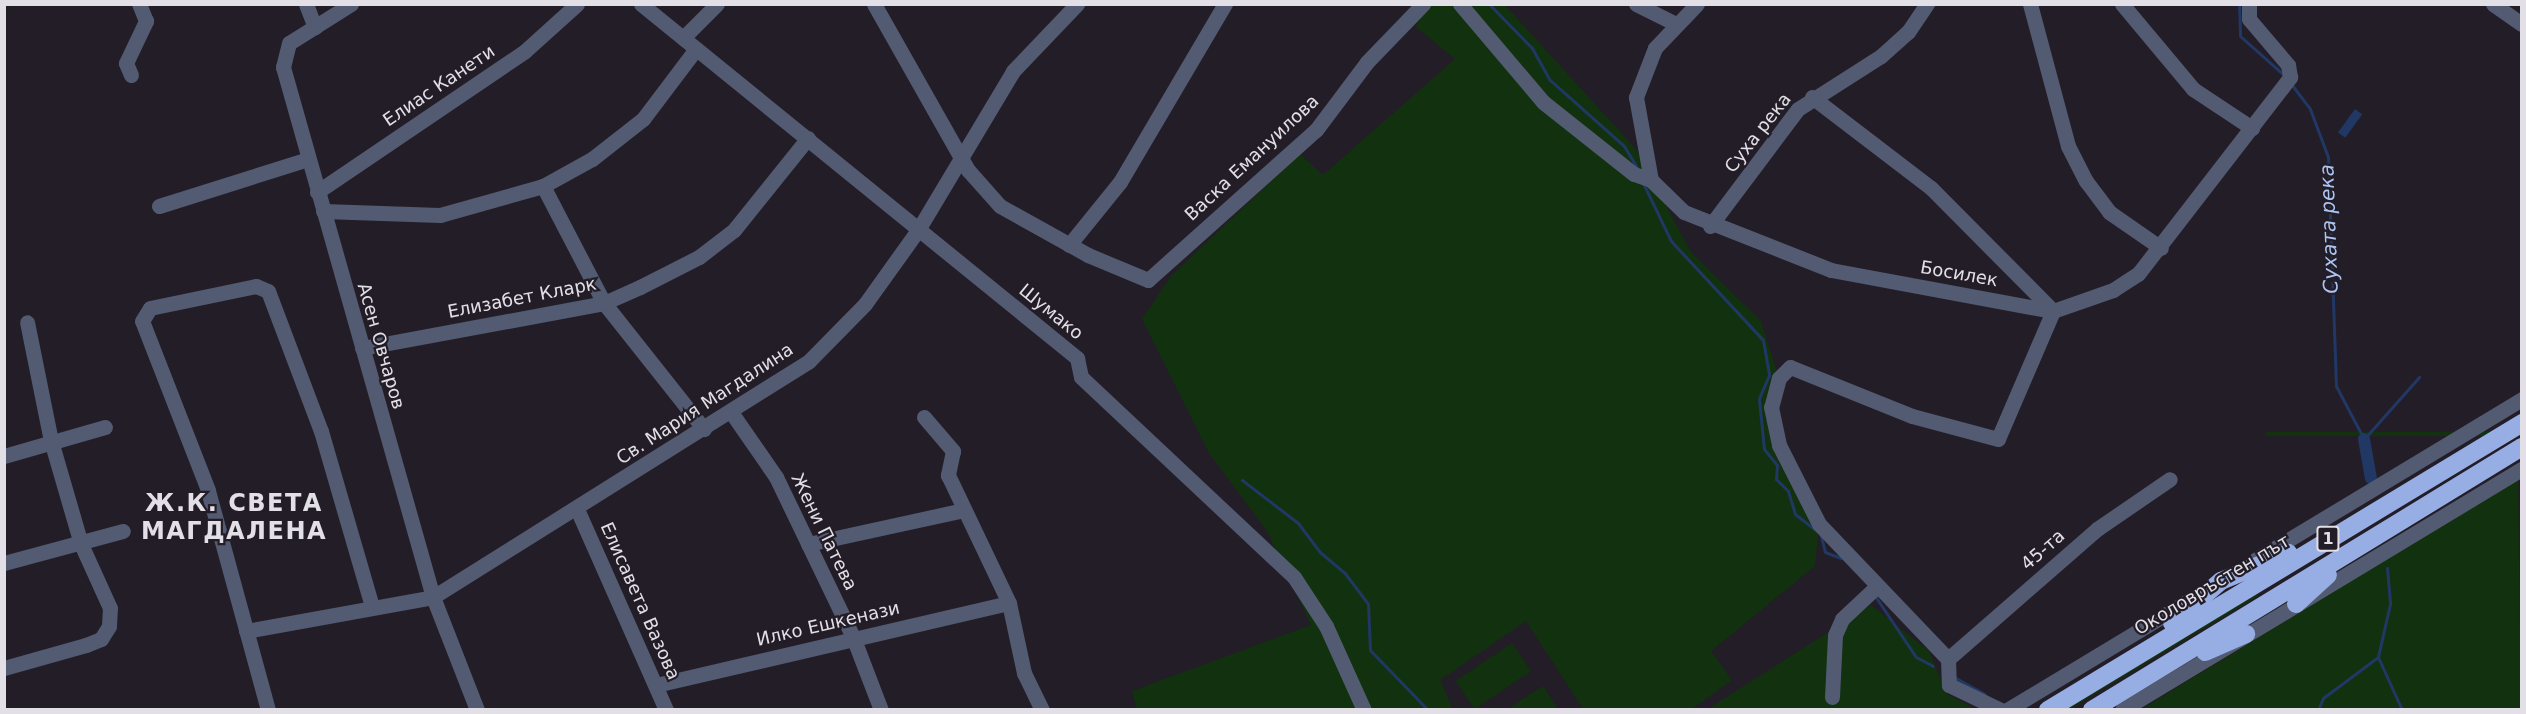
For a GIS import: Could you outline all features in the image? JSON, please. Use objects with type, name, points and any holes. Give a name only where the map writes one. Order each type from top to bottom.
[{"type":"highway","name":"Околовръстен път","points":[[2048,710],[2522,423]]},
{"type":"highway","name":"1","points":[[2092,710],[2522,447]]},
{"type":"highway","points":[[2134,656],[2221,581],[2348,527]]},
{"type":"highway","points":[[2296,604],[2360,546]]},
{"type":"highway","points":[[2148,676],[2246,634]]},
{"type":"street","points":[[131,75],[126,63],[146,21],[139,4]]},
{"type":"street","points":[[306,4],[315,27],[351,4]]},
{"type":"street","name":"Елиас Канети","points":[[317,192],[525,51],[577,4]]},
{"type":"street","name":"Шумако","points":[[641,4],[1077,358],[1081,377],[1287,569],[1320,614],[1364,710]]},
{"type":"street","points":[[683,38],[717,4]]},
{"type":"street","points":[[874,4],[963,162],[1000,206],[1069,245],[1120,182],[1225,4]]},
{"type":"street","name":"Св. Мария Магдалина","points":[[246,631],[372,606],[433,597],[577,509],[809,361],[865,304],[918,230],[963,162],[1013,71],[1077,4]]},
{"type":"street","name":"Васка Емануилова","points":[[1069,245],[1148,280],[1316,130],[1367,62],[1423,4]]},
{"type":"street","points":[[1460,4],[1543,102],[1634,174],[1651,180],[1636,97],[1655,48],[1697,4]]},
{"type":"street","points":[[1636,4],[1676,24]]},
{"type":"street","name":"Суха река","points":[[1710,226],[1812,97],[1881,56],[1927,4]]},
{"type":"street","points":[[2030,4],[2068,146],[2086,181],[2109,212],[2161,248]]},
{"type":"street","points":[[2122,4],[2193,89],[2252,128]]},
{"type":"street","name":"Босилек","points":[[1651,180],[1684,212],[1710,226],[1831,270],[2053,311],[2113,290],[2138,274],[2161,248],[2287,81],[2288,64],[2249,19],[2249,4]]},
{"type":"street","points":[[2493,4],[2522,24]]},
{"type":"street","name":"Асен Овчаров","points":[[315,27],[282,54],[322,211],[433,597],[477,710]]},
{"type":"street","points":[[322,211],[440,215],[543,186],[592,159],[643,118],[696,49]]},
{"type":"street","points":[[1812,97],[1931,188],[2053,311],[1998,439],[1912,416],[1790,367],[1779,378],[1772,407],[1779,445],[1819,524],[1875,588],[1948,659],[1949,685],[2001,710]]},
{"type":"street","name":"Елизабет Кларк","points":[[362,348],[604,303],[699,257],[734,230],[808,138]]},
{"type":"street","points":[[159,206],[308,159]]},
{"type":"street","points":[[543,186],[604,303],[704,429]]},
{"type":"street","points":[[268,710],[208,490],[142,321],[150,308],[256,286],[268,291],[321,430],[372,606]]},
{"type":"street","points":[[4,668],[101,639],[109,626],[110,608],[81,544],[51,441],[27,322]]},
{"type":"street","points":[[2007,710],[2522,399]]},
{"type":"street","name":"Жени Патева","points":[[731,412],[776,477],[853,637],[881,710]]},
{"type":"street","points":[[924,417],[953,451],[948,475],[1009,603],[1024,673],[1042,710]]},
{"type":"street","points":[[4,456],[105,427]]},
{"type":"street","points":[[2122,710],[2522,469]]},
{"type":"street","name":"45-та","points":[[1948,659],[2097,529],[2170,479]]},
{"type":"street","name":"Елисавета Вазова","points":[[577,509],[666,710]]},
{"type":"street","points":[[808,544],[964,510]]},
{"type":"street","points":[[4,563],[123,531]]},
{"type":"street","points":[[1832,697],[1835,635],[1842,619],[1875,588]]},
{"type":"street","name":"Илко Ешкенази","points":[[656,685],[853,637],[1009,603]]},
{"type":"green space","points":[[1423,5],[1505,5],[1635,148],[1691,252],[1761,321],[1779,378],[1772,407],[1819,524],[1815,566],[1711,651],[1732,680],[1692,709],[1583,709],[1526,621],[1440,680],[1453,709],[1137,709],[1132,691],[1311,625],[1267,531],[1209,453],[1142,319],[1171,276],[1300,154],[1323,175],[1455,59],[1416,27]]},
{"type":"green space","points":[[2266,432],[2521,432],[2521,436],[2266,436]]},
{"type":"green space","points":[[2518,479],[2521,709],[2140,710]]},
{"type":"green space","points":[[2255,592],[2258,596],[2070,709],[2062,710]]},
{"type":"green space","points":[[1871,605],[1929,651],[1947,694],[1975,709],[1706,710]]},
{"type":"green space","points":[[1512,643],[1531,671],[1475,709],[1456,681]]},
{"type":"green space","points":[[1543,686],[1557,708],[1509,708]]},
{"type":"water","points":[[2355,109],[2362,114],[2345,138],[2338,132]]},
{"type":"waterway","points":[[1489,4],[1532,48],[1550,80],[1624,146],[1637,168]]},
{"type":"waterway","name":"Сухата река","points":[[2239,4],[2240,36],[2284,75]]},
{"type":"waterway","name":"Сухата река","points":[[2292,85],[2310,109],[2328,157],[2336,386],[2364,439],[2419,377]]},
{"type":"waterway","points":[[1643,183],[1671,241],[1763,340],[1769,375],[1759,399],[1764,449],[1777,465],[1776,479],[1788,491],[1795,514],[1814,529]]},
{"type":"waterway","name":"Сухата река","points":[[2364,439],[2371,478]]},
{"type":"waterway","points":[[1242,480],[1298,523],[1321,553],[1344,572],[1368,604],[1370,650],[1428,710]]},
{"type":"waterway","points":[[1821,536],[1825,552],[1841,558]]},
{"type":"waterway","name":"Сухата река","points":[[2387,568],[2390,604],[2378,657],[2402,710]]},
{"type":"waterway","points":[[1875,596],[1916,657],[1933,666]]},
{"type":"waterway","points":[[2318,710],[2323,698],[2378,657]]},
{"type":"waterway","points":[[1954,677],[1985,694]]},
{"type":"district","name":"Ж.К. СВЕТА МАГДАЛЕНА","points":[[234,518]]}]
